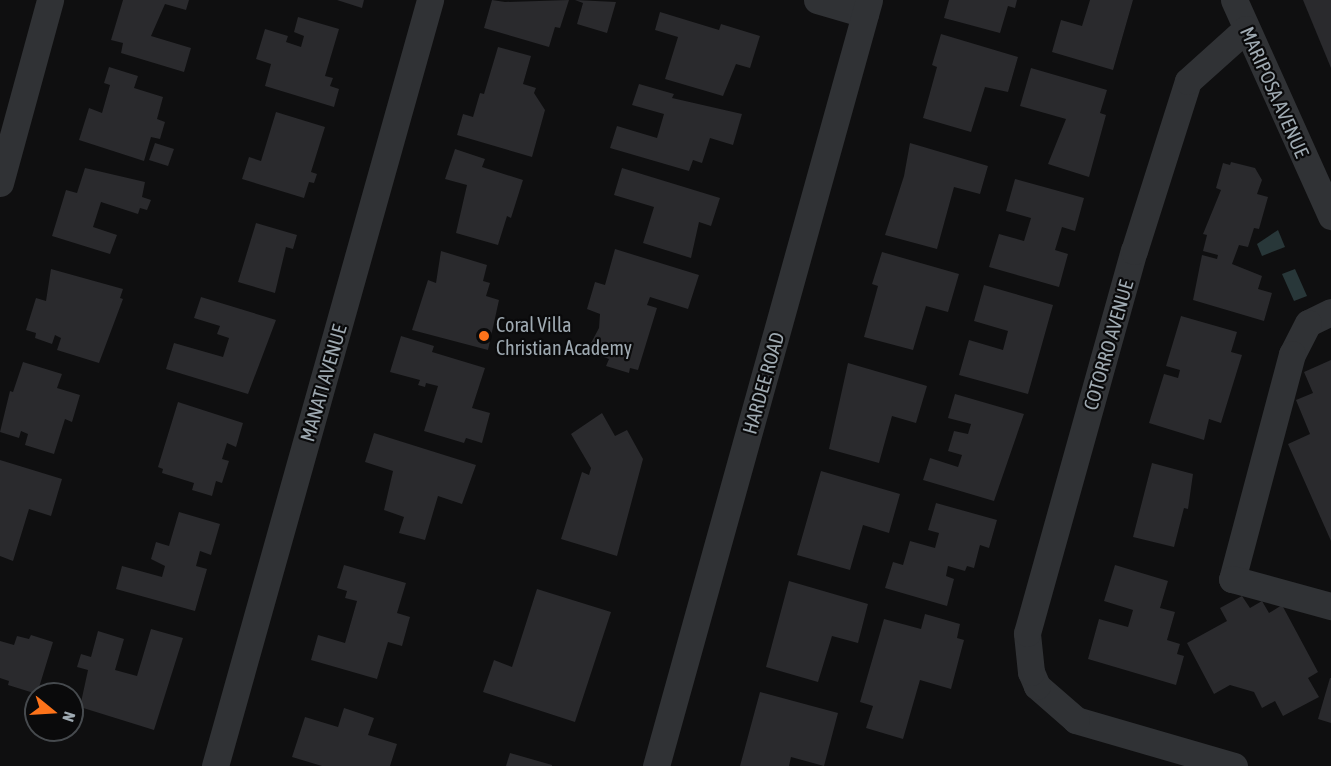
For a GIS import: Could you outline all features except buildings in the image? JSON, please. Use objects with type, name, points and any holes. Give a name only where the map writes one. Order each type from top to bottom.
[{"type":"street","points":[[0,183],[50,0]]},
{"type":"street","name":"MANATI AVENUE","points":[[215,766],[430,0]]},
{"type":"street","points":[[817,0],[867,7]]},
{"type":"street","name":"MARIPOSA AVENUE","points":[[1234,0],[1331,216]]},
{"type":"street","name":"HARDEE ROAD","points":[[656,766],[867,7]]},
{"type":"street","name":"COTORRO AVENUE","points":[[1234,766],[1086,724],[1060,709],[1037,686],[1027,648],[1029,618],[1184,92],[1188,81],[1246,29]]},
{"type":"street","points":[[1331,312],[1308,323],[1292,354],[1232,579],[1331,606]]},
{"type":"shaded area","points":[[1278,230],[1285,247],[1262,256],[1257,244]]},
{"type":"shaded area","points":[[1295,269],[1307,296],[1294,301],[1282,274]]},
{"type":"place","name":"Coral Villa Christian Academy","points":[[484,336]]}]
